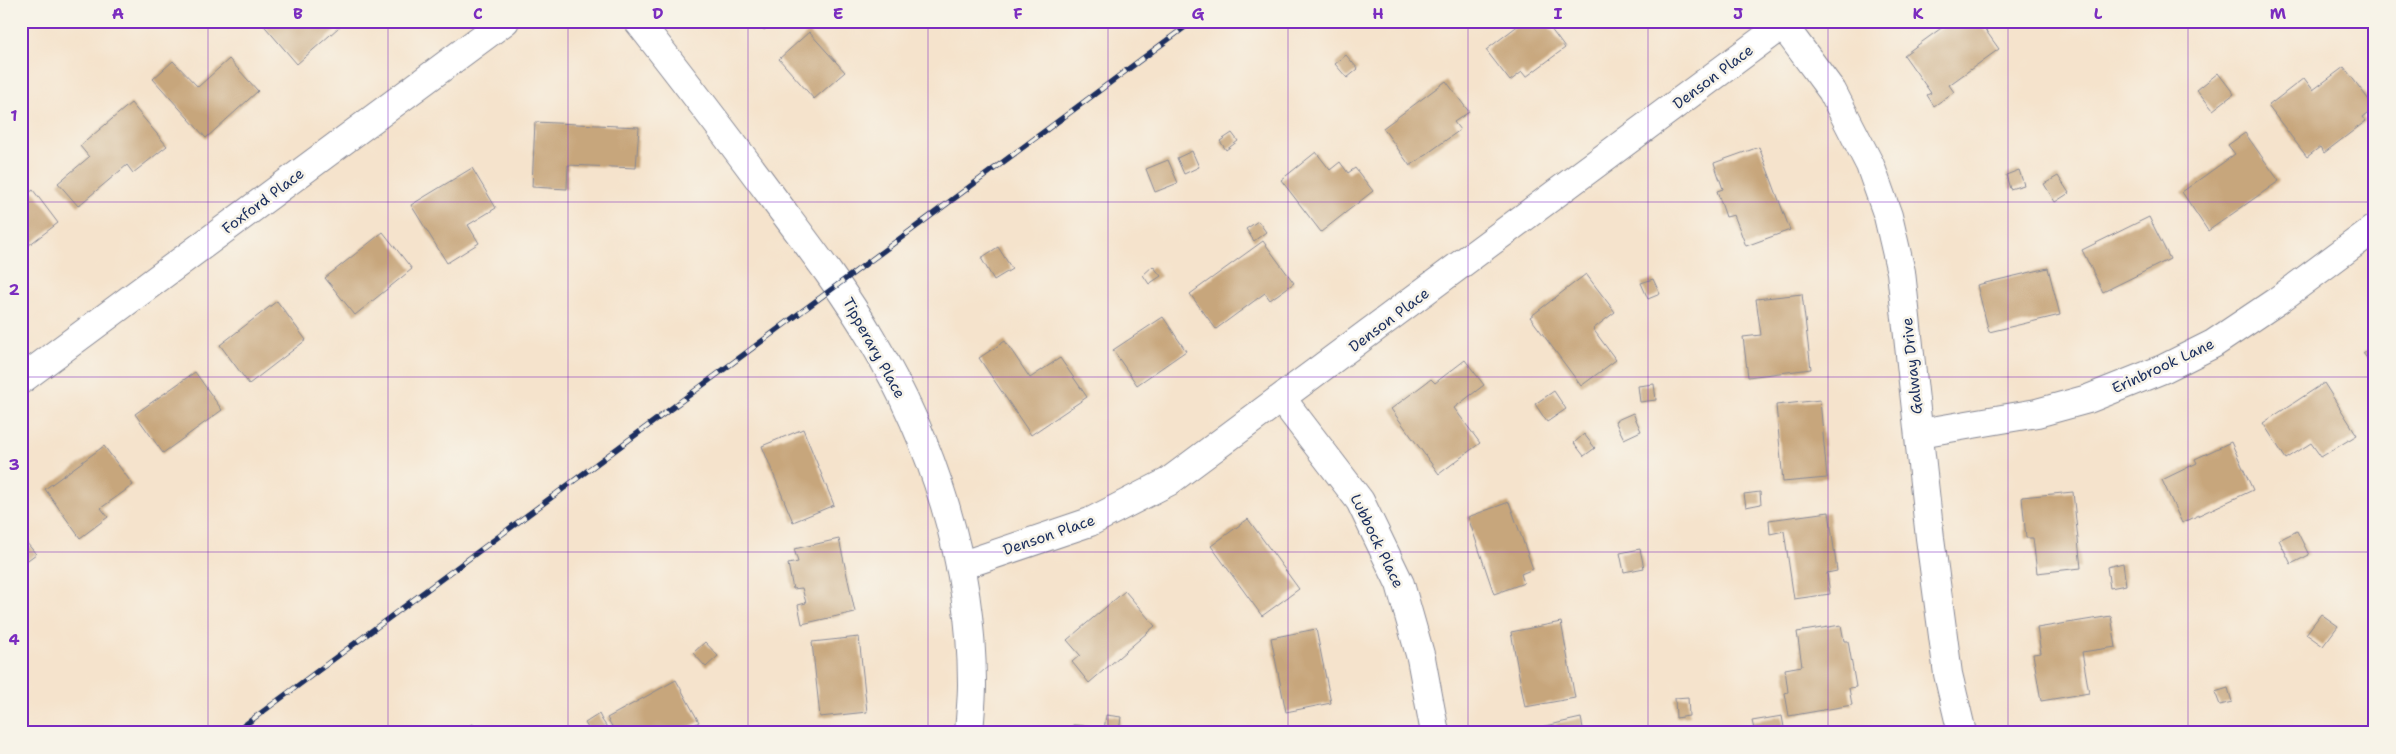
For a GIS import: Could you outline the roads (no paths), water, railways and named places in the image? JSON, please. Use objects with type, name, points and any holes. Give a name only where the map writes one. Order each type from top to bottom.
[{"type":"street","name":"Foxford Place","points":[[21,380],[505,21]]},
{"type":"street","name":"Tipperary Place","points":[[638,21],[705,106],[838,285],[872,339],[916,424],[945,502],[960,566],[967,609],[972,685],[969,733]]},
{"type":"street","name":"Denson Place","points":[[960,566],[1090,522],[1168,482],[1786,23]]},
{"type":"street","name":"Galway Drive","points":[[1786,23],[1832,91],[1870,165],[1888,216],[1901,272],[1948,674],[1962,733]]},
{"type":"street","name":"Erinbrook Lane","points":[[1920,433],[1977,425],[2045,411],[2088,399],[2163,369],[2213,344],[2375,228]]},
{"type":"street","name":"Lubbock Place","points":[[1282,399],[1360,501],[1400,584],[1421,658],[1435,733]]},
{"type":"railway","points":[[234,733],[1193,21]]}]
